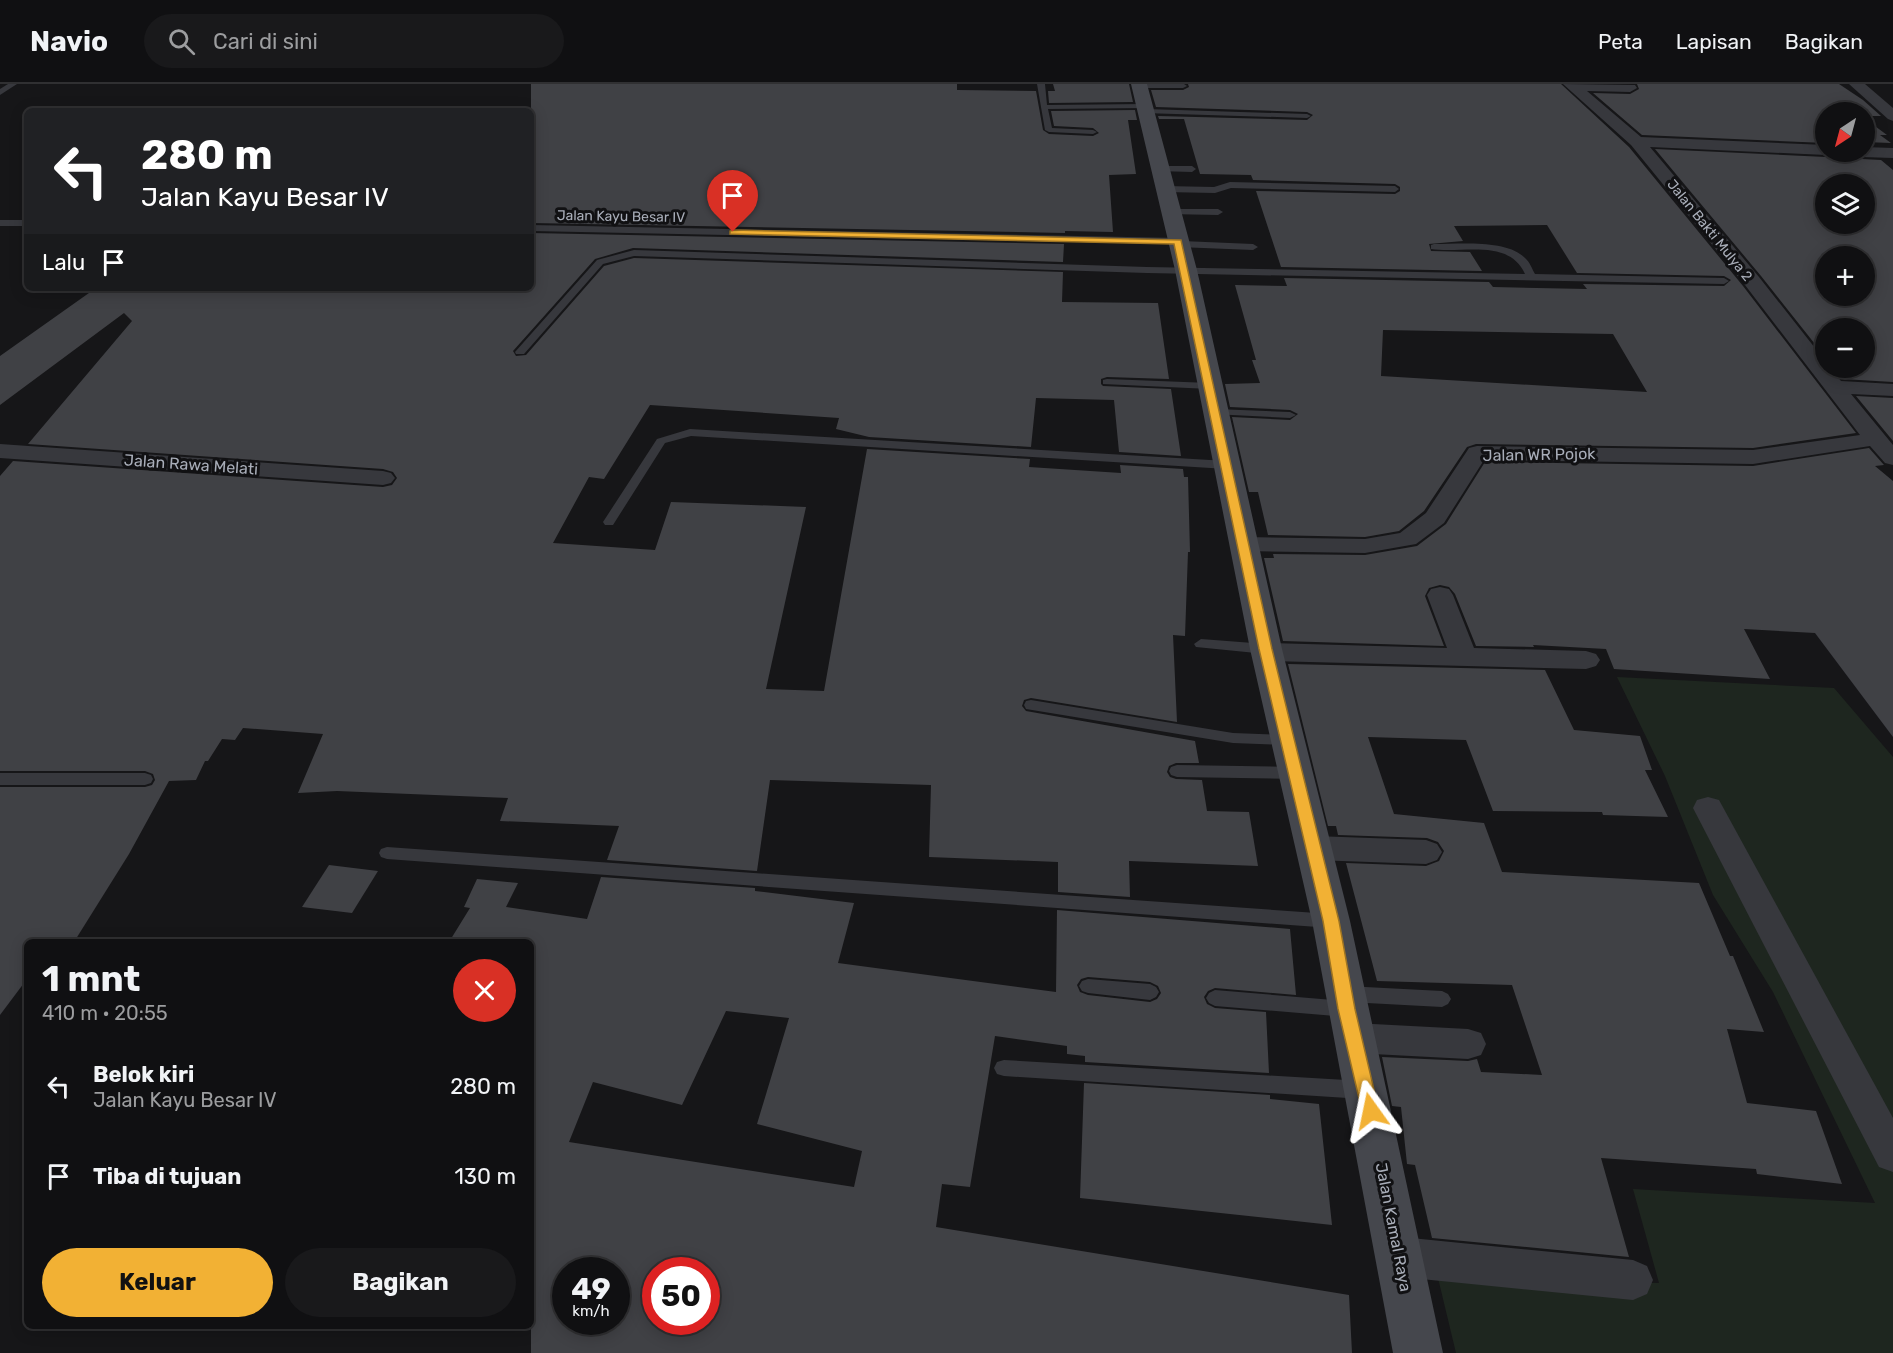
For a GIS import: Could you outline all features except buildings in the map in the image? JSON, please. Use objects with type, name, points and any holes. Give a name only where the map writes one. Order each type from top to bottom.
[{"type":"main road","name":"Jalan Kamal Raya","points":[[1143,97],[1213,399],[1266,651],[1331,921],[1348,1014],[1401,1257],[1418,1353]]},
{"type":"street","points":[[1856,84],[1893,116]]},
{"type":"street","points":[[1572,85],[1630,87]]},
{"type":"street","name":"Jalan Bakti Mulya 2","points":[[1572,85],[1637,142],[1836,387],[1875,440],[1893,458]]},
{"type":"street","points":[[1637,142],[1815,150]]},
{"type":"street","points":[[1875,152],[1893,153]]},
{"type":"street","points":[[1836,387],[1893,390]]},
{"type":"street","name":"Jalan WR Pojok","points":[[1244,544],[1365,546],[1407,539],[1435,518],[1477,453],[1754,457],[1875,440]]},
{"type":"street","name":"Jalan Rawa Melati","points":[[0,451],[383,478]]},
{"type":"street","points":[[1440,595],[1464,657]]},
{"type":"street","points":[[1266,651],[1586,660]]},
{"type":"street","points":[[1708,808],[1893,1155]]},
{"type":"street","points":[[1314,848],[1426,852]]},
{"type":"street","points":[[1348,1014],[1467,1044]]},
{"type":"street","points":[[1401,1257],[1633,1280]]},
{"type":"lane","points":[[0,93],[13,84]]},
{"type":"lane","points":[[1041,84],[1046,107],[1046,127],[1049,130],[1094,132]]},
{"type":"lane","points":[[1046,107],[1143,97],[1183,86]]},
{"type":"lane","points":[[1143,97],[1307,116]]},
{"type":"lane","points":[[1172,221],[1192,170]]},
{"type":"lane","points":[[1172,221],[1215,190],[1230,185],[1395,189]]},
{"type":"lane","points":[[520,352],[600,262],[634,253],[1172,221],[1218,212]]},
{"type":"lane","points":[[1172,221],[1253,247]]},
{"type":"lane","points":[[1172,221],[1531,277],[1724,281]]},
{"type":"lane","name":"Jalan Kayu Besar IV","points":[[534,228],[1172,221]]},
{"type":"lane","points":[[0,223],[24,223]]},
{"type":"lane","points":[[1434,247],[1495,249],[1512,253],[1521,259],[1531,277]]},
{"type":"lane","points":[[1107,382],[1213,399],[1290,415]]},
{"type":"lane","points":[[609,522],[661,441],[690,432],[1227,465]]},
{"type":"lane","points":[[1201,644],[1266,651]]},
{"type":"lane","points":[[1031,705],[1233,738],[1288,740]]},
{"type":"lane","points":[[1177,771],[1296,773]]},
{"type":"lane","points":[[0,779],[145,779]]},
{"type":"lane","points":[[387,853],[1331,921]]},
{"type":"lane","points":[[1088,986],[1150,992]]},
{"type":"lane","points":[[1215,998],[1348,1014],[1442,999]]},
{"type":"lane","points":[[1004,1068],[1366,1090]]},
{"type":"shaded area","points":[[1617,677],[1834,688],[1893,757],[1893,1353],[1456,1353],[1438,1278],[1659,1283],[1633,1189],[1875,1203],[1773,992],[1713,895],[1665,776]]},
{"type":"route","points":[[733,232],[1178,242],[1186,270],[1266,649],[1331,921],[1347,1009],[1371,1111]]}]
